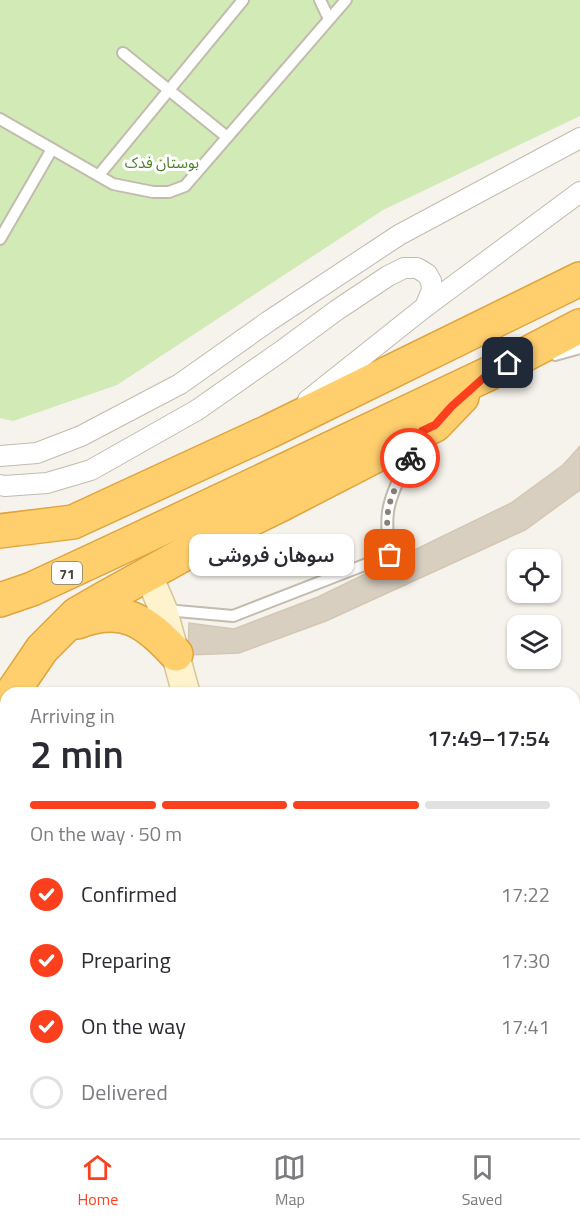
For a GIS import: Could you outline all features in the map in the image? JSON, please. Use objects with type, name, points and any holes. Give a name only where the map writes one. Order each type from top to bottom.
[{"type":"highway","points":[[0,531],[73,522],[268,432],[580,279]]},
{"type":"highway","points":[[16,687],[42,649],[77,614],[154,594],[215,537],[435,425],[452,406],[488,374],[580,326]]},
{"type":"highway","name":"71","points":[[0,600],[32,589],[488,374]]},
{"type":"highway","points":[[64,626],[118,610],[122,615],[144,624],[160,636],[176,654]]},
{"type":"street","points":[[0,456],[37,453],[81,436],[180,384],[269,321],[399,235],[580,138]]},
{"type":"street","points":[[268,432],[425,307],[580,192]]},
{"type":"street","points":[[0,485],[47,483],[91,470],[197,410],[337,310],[404,268],[417,268],[427,274],[431,281],[432,290],[425,307]]},
{"type":"street","points":[[154,594],[176,654],[184,687]]},
{"type":"lane","points":[[99,175],[243,0]]},
{"type":"lane","points":[[320,0],[329,19]]},
{"type":"lane","points":[[0,119],[113,184],[153,192],[169,192],[185,186],[346,0]]},
{"type":"lane","points":[[123,53],[227,137]]},
{"type":"lane","points":[[0,239],[52,149]]},
{"type":"lane","points":[[488,374],[580,348]]},
{"type":"lane","points":[[154,594],[233,616],[390,555],[388,510],[422,431]]},
{"type":"green space","name":"بوستان فدک","points":[[0,0],[580,0],[580,116],[383,210],[117,385],[13,421],[0,418]]},
{"type":"building","points":[[580,446],[580,490],[525,530],[326,621],[239,653],[188,655],[189,623],[234,629],[318,597],[511,503],[563,465]]},
{"type":"way so far","points":[[390,555],[388,510],[410,458]]},
{"type":"place","name":"سوهان فروشی","points":[[390,555]]},
{"type":"route","points":[[410,458],[422,431],[435,425],[452,406],[488,374],[508,363]]}]
